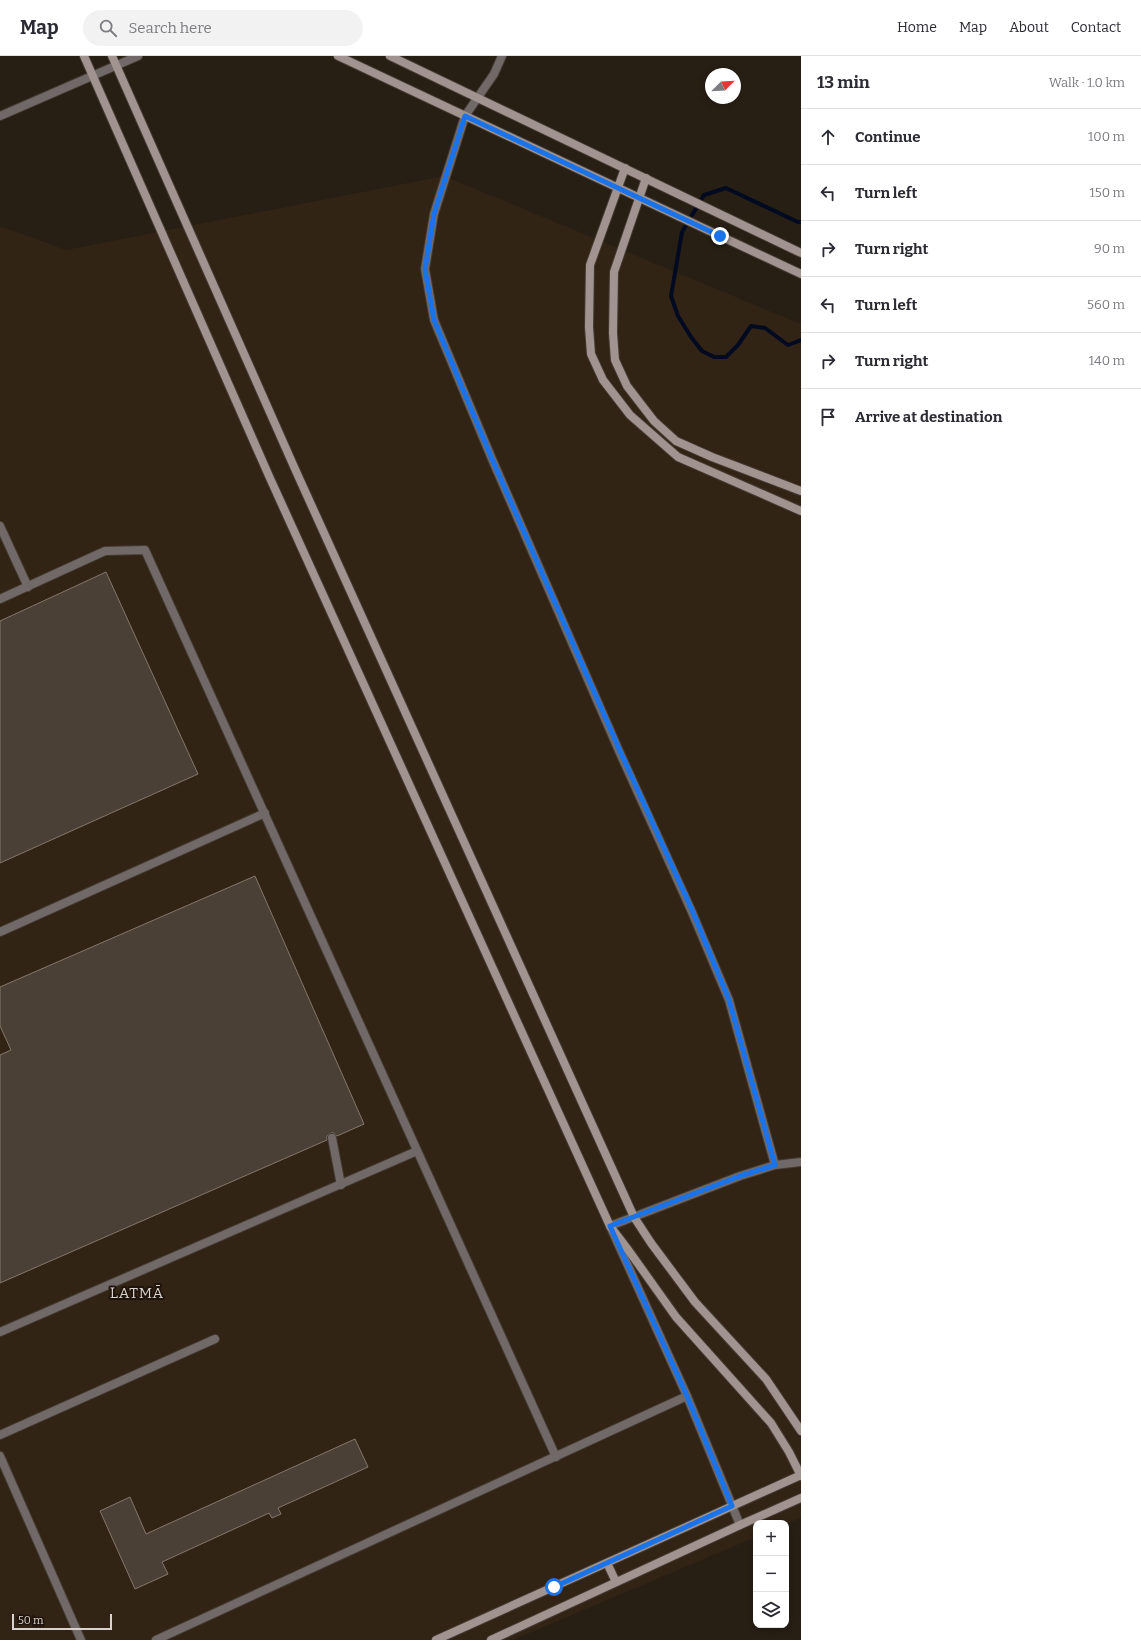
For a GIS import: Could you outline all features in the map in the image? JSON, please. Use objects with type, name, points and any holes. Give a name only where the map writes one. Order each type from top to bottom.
[{"type":"street","points":[[84,56],[269,476],[687,1396],[740,1525]]},
{"type":"street","points":[[112,56],[294,469],[634,1217],[651,1243],[695,1302],[766,1379],[801,1431]]},
{"type":"street","points":[[0,116],[138,56]]},
{"type":"street","points":[[338,56],[801,274]]},
{"type":"street","points":[[390,56],[801,253]]},
{"type":"street","points":[[502,56],[494,74],[465,116],[434,214],[425,269],[434,320],[492,459],[620,751],[692,910],[729,1000],[775,1165]]},
{"type":"street","points":[[625,168],[590,266],[589,327],[592,354],[603,380],[630,415],[678,457],[801,511]]},
{"type":"street","points":[[646,178],[614,272],[612,333],[615,360],[627,386],[654,421],[676,441],[712,457],[801,491]]},
{"type":"street","points":[[0,526],[28,587]]},
{"type":"street","points":[[0,600],[105,551],[145,550],[556,1457]]},
{"type":"street","points":[[0,932],[265,814]]},
{"type":"street","points":[[332,1138],[341,1185]]},
{"type":"street","points":[[0,1332],[418,1151]]},
{"type":"street","points":[[610,1226],[740,1176],[775,1165],[801,1162]]},
{"type":"street","points":[[436,1640],[801,1475],[771,1423],[676,1318],[610,1226]]},
{"type":"street","points":[[0,1435],[215,1339]]},
{"type":"street","points":[[156,1640],[687,1396]]},
{"type":"street","points":[[0,1456],[81,1640]]},
{"type":"street","points":[[491,1640],[501,1638],[616,1582],[801,1498]]},
{"type":"street","points":[[607,1563],[616,1582]]},
{"type":"shaded area","points":[[444,176],[801,324],[801,1518],[789,1523],[789,1520],[753,1520],[753,1538],[513,1640],[0,1640],[0,226],[66,250]]},
{"type":"building","points":[[106,572],[198,774],[0,863],[0,621]]},
{"type":"building","points":[[255,876],[364,1124],[337,1136],[334,1133],[331,1133],[327,1136],[327,1140],[0,1283],[0,1055],[11,1050],[0,1026],[0,987]]},
{"type":"building","points":[[355,1439],[368,1467],[278,1508],[281,1514],[272,1518],[269,1513],[162,1562],[168,1574],[135,1589],[100,1511],[130,1497],[146,1534]]},
{"type":"waterway","points":[[801,222],[798,222],[726,188],[704,195],[682,232],[671,296],[678,316],[691,337],[702,351],[714,357],[726,357],[738,345],[751,326],[765,328],[788,345],[801,340]]},
{"type":"district","name":"LATMĀ","points":[[137,1293]]},
{"type":"route","points":[[554,1587],[732,1506],[687,1396],[610,1226],[740,1176],[775,1165],[729,1000],[692,910],[620,751],[492,459],[434,320],[425,269],[434,214],[465,116],[720,236]]}]
